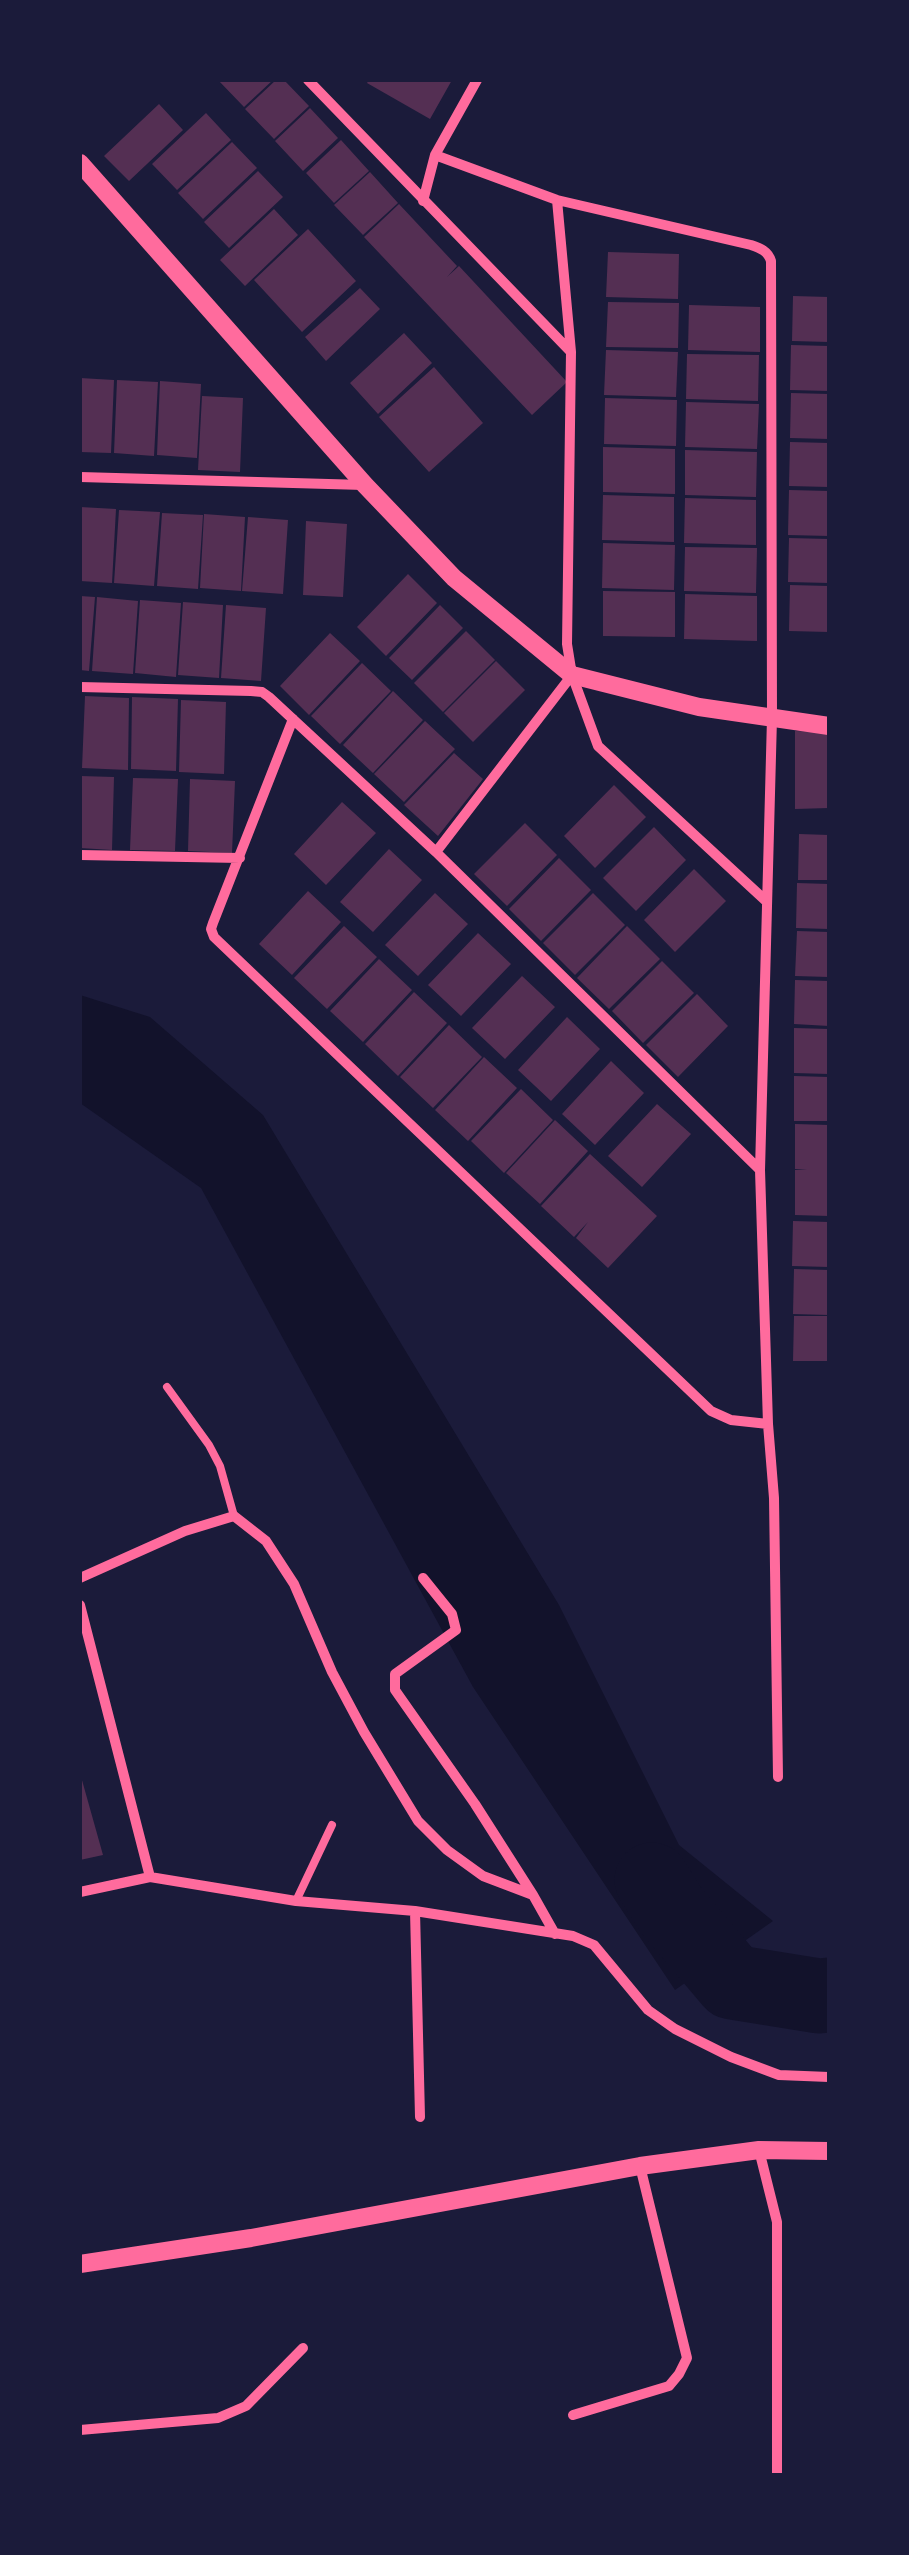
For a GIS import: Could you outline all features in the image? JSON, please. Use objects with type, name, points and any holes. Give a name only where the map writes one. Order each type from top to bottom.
[{"type":"street","points":[[308,80],[570,352]]},
{"type":"street","points":[[424,201],[435,155],[477,80]]},
{"type":"street","points":[[435,155],[557,200],[752,245],[770,255],[772,718],[760,1170],[774,1498],[778,1778]]},
{"type":"street","points":[[80,163],[366,485],[454,578],[572,674],[698,706],[829,726]]},
{"type":"street","points":[[557,200],[570,352],[567,644],[572,674],[598,746],[766,901]]},
{"type":"street","points":[[80,477],[366,485]]},
{"type":"street","points":[[436,852],[572,674]]},
{"type":"street","points":[[80,687],[262,692],[436,852],[760,1170]]},
{"type":"street","points":[[293,719],[213,923],[214,937],[711,1411],[731,1420],[768,1424]]},
{"type":"street","points":[[80,855],[240,858]]},
{"type":"street","points":[[80,1578],[185,1531],[234,1516],[266,1541],[294,1584],[332,1672],[418,1820],[446,1850],[483,1876],[533,1895]]},
{"type":"street","points":[[423,1578],[452,1614],[456,1630],[394,1674],[395,1690],[475,1804],[554,1934]]},
{"type":"street","points":[[80,1605],[150,1876]]},
{"type":"street","points":[[80,1892],[150,1876],[296,1901],[415,1912],[573,1936],[594,1945],[648,2010],[675,2028],[731,2057],[779,2075],[829,2076]]},
{"type":"street","points":[[415,1912],[420,2117]]},
{"type":"street","points":[[80,2264],[251,2238],[640,2166],[759,2150],[829,2151]]},
{"type":"street","points":[[759,2150],[777,2222],[777,2475]]},
{"type":"street","points":[[573,2415],[669,2386],[688,2358],[640,2166]]},
{"type":"street","points":[[80,2430],[218,2418],[246,2406],[302,2348]]},
{"type":"lane","points":[[168,1387],[209,1444],[220,1466],[234,1516]]},
{"type":"lane","points":[[296,1901],[332,1825]]},
{"type":"shaded area","points":[[80,995],[150,1017],[263,1115],[559,1605],[679,1845],[773,1921],[675,1990],[473,1687],[201,1188],[80,1103]]},
{"type":"building","points":[[218,80],[273,80],[244,107]]},
{"type":"building","points":[[276,80],[284,80],[309,106],[274,139],[245,109]]},
{"type":"building","points":[[452,80],[430,119],[367,83]]},
{"type":"building","points":[[159,104],[183,130],[129,181],[104,156]]},
{"type":"building","points":[[310,108],[338,138],[303,171],[275,141]]},
{"type":"building","points":[[206,113],[231,140],[177,190],[152,164]]},
{"type":"building","points":[[341,140],[369,171],[334,203],[306,173]]},
{"type":"building","points":[[232,142],[257,168],[203,219],[178,193]]},
{"type":"building","points":[[258,171],[283,197],[229,248],[204,222]]},
{"type":"building","points":[[370,172],[398,203],[363,235],[334,205]]},
{"type":"building","points":[[399,204],[457,266],[447,277],[459,266],[567,382],[532,415],[364,237]]},
{"type":"building","points":[[274,209],[298,235],[245,286],[220,260]]},
{"type":"building","points":[[308,229],[356,281],[302,332],[254,280]]},
{"type":"building","points":[[608,252],[679,254],[678,299],[606,297]]},
{"type":"building","points":[[360,288],[380,309],[326,361],[305,337]]},
{"type":"building","points":[[793,296],[829,297],[829,342],[792,341]]},
{"type":"building","points":[[608,302],[679,303],[678,348],[606,347]]},
{"type":"building","points":[[689,305],[760,307],[760,352],[688,350]]},
{"type":"building","points":[[404,333],[432,363],[378,414],[350,383]]},
{"type":"building","points":[[791,345],[829,346],[829,391],[790,390]]},
{"type":"building","points":[[606,350],[678,352],[676,397],[604,395]]},
{"type":"building","points":[[687,354],[759,355],[758,401],[686,399]]},
{"type":"building","points":[[434,367],[483,423],[429,472],[379,417]]},
{"type":"building","points":[[80,378],[114,380],[111,453],[80,452]]},
{"type":"building","points":[[117,380],[158,382],[154,456],[114,453]]},
{"type":"building","points":[[160,381],[201,384],[197,458],[157,455]]},
{"type":"building","points":[[791,393],[829,394],[829,439],[790,438]]},
{"type":"building","points":[[202,396],[243,398],[240,472],[198,470]]},
{"type":"building","points":[[605,398],[677,400],[676,446],[604,444]]},
{"type":"building","points":[[686,402],[759,404],[757,449],[685,447]]},
{"type":"building","points":[[790,442],[829,443],[829,487],[789,486]]},
{"type":"building","points":[[603,447],[675,449],[675,494],[603,492]]},
{"type":"building","points":[[685,450],[757,452],[756,497],[685,495]]},
{"type":"building","points":[[789,490],[829,491],[829,536],[788,535]]},
{"type":"building","points":[[603,495],[674,497],[674,542],[602,540]]},
{"type":"building","points":[[685,498],[756,500],[756,545],[684,543]]},
{"type":"building","points":[[80,507],[116,509],[112,583],[80,581]]},
{"type":"building","points":[[119,510],[160,512],[154,586],[114,583]]},
{"type":"building","points":[[162,513],[203,515],[198,589],[157,586]]},
{"type":"building","points":[[204,514],[245,517],[241,591],[200,588]]},
{"type":"building","points":[[248,517],[288,520],[283,594],[242,591]]},
{"type":"building","points":[[306,521],[347,524],[343,597],[303,595]]},
{"type":"building","points":[[789,538],[829,539],[829,583],[788,582]]},
{"type":"building","points":[[603,543],[675,545],[674,590],[602,588]]},
{"type":"building","points":[[685,547],[757,548],[756,593],[684,591]]},
{"type":"building","points":[[408,574],[437,603],[386,656],[357,627]]},
{"type":"building","points":[[790,585],[829,586],[829,632],[789,631]]},
{"type":"building","points":[[603,591],[675,592],[675,637],[603,636]]},
{"type":"building","points":[[685,594],[757,596],[757,641],[684,639]]},
{"type":"building","points":[[80,596],[95,597],[89,671],[80,670]]},
{"type":"building","points":[[97,597],[138,601],[133,674],[92,671]]},
{"type":"building","points":[[140,600],[181,603],[176,677],[135,673]]},
{"type":"building","points":[[183,602],[223,605],[219,678],[178,675]]},
{"type":"building","points":[[226,605],[266,608],[261,681],[221,678]]},
{"type":"building","points":[[440,605],[463,628],[412,680],[389,658]]},
{"type":"building","points":[[466,631],[495,660],[443,712],[414,683]]},
{"type":"building","points":[[330,633],[360,661],[309,715],[280,686]]},
{"type":"building","points":[[496,661],[525,690],[473,742],[444,713]]},
{"type":"building","points":[[362,663],[391,691],[340,744],[311,716]]},
{"type":"building","points":[[393,691],[423,720],[373,773],[343,745]]},
{"type":"building","points":[[85,696],[129,698],[128,770],[82,768]]},
{"type":"building","points":[[132,697],[178,699],[176,771],[131,769]]},
{"type":"building","points":[[181,700],[226,702],[224,774],[179,772]]},
{"type":"building","points":[[425,721],[455,749],[404,802],[374,774]]},
{"type":"building","points":[[795,731],[829,732],[829,808],[795,809]]},
{"type":"building","points":[[454,753],[483,779],[438,836],[404,805]]},
{"type":"building","points":[[80,776],[114,777],[112,850],[80,848]]},
{"type":"building","points":[[133,778],[178,779],[175,851],[130,850]]},
{"type":"building","points":[[190,779],[235,781],[232,853],[188,851]]},
{"type":"building","points":[[614,785],[646,817],[595,868],[564,836]]},
{"type":"building","points":[[342,802],[376,833],[326,885],[294,854]]},
{"type":"building","points":[[525,823],[557,855],[507,906],[474,874]]},
{"type":"building","points":[[654,827],[686,860],[636,911],[603,878]]},
{"type":"building","points":[[799,834],[829,835],[829,880],[798,880]]},
{"type":"building","points":[[389,849],[422,880],[373,932],[340,902]]},
{"type":"building","points":[[559,858],[591,890],[541,941],[509,909]]},
{"type":"building","points":[[694,869],[726,901],[675,952],[644,920]]},
{"type":"building","points":[[797,883],[829,884],[829,929],[796,928]]},
{"type":"building","points":[[308,891],[341,922],[292,975],[259,944]]},
{"type":"building","points":[[435,893],[468,924],[418,976],[385,945]]},
{"type":"building","points":[[593,893],[625,925],[575,975],[543,943]]},
{"type":"building","points":[[344,926],[377,957],[327,1009],[294,978]]},
{"type":"building","points":[[627,926],[660,959],[609,1009],[577,978]]},
{"type":"building","points":[[797,931],[829,932],[829,977],[795,976]]},
{"type":"building","points":[[478,933],[511,964],[461,1016],[428,985]]},
{"type":"building","points":[[379,959],[412,990],[363,1042],[330,1011]]},
{"type":"building","points":[[662,961],[694,993],[643,1043],[612,1011]]},
{"type":"building","points":[[522,976],[555,1007],[505,1059],[472,1028]]},
{"type":"building","points":[[795,980],[829,981],[829,1026],[794,1024]]},
{"type":"building","points":[[414,992],[447,1023],[398,1076],[365,1044]]},
{"type":"building","points":[[697,994],[728,1026],[678,1077],[646,1045]]},
{"type":"building","points":[[567,1017],[600,1049],[551,1101],[518,1070]]},
{"type":"building","points":[[449,1025],[482,1057],[433,1108],[400,1077]]},
{"type":"building","points":[[794,1028],[829,1029],[829,1074],[794,1073]]},
{"type":"building","points":[[484,1057],[517,1088],[468,1141],[435,1110]]},
{"type":"building","points":[[611,1061],[644,1093],[595,1145],[562,1114]]},
{"type":"building","points":[[794,1076],[829,1077],[829,1121],[794,1121]]},
{"type":"building","points":[[521,1089],[553,1120],[504,1173],[471,1141]]},
{"type":"building","points":[[657,1104],[691,1134],[642,1187],[608,1156]]},
{"type":"building","points":[[555,1120],[588,1151],[540,1204],[506,1173]]},
{"type":"building","points":[[795,1124],[829,1125],[829,1216],[795,1215],[795,1170],[807,1169],[795,1169]]},
{"type":"building","points":[[590,1154],[657,1216],[608,1268],[576,1238],[588,1222],[574,1237],[541,1206]]},
{"type":"building","points":[[793,1221],[829,1222],[829,1267],[792,1266]]},
{"type":"building","points":[[794,1269],[829,1270],[829,1315],[793,1314]]},
{"type":"building","points":[[794,1316],[829,1316],[829,1361],[793,1361]]},
{"type":"building","points":[[80,1773],[103,1855],[80,1860]]},
{"type":"waterway","points":[[652,1880],[671,1910],[732,1982],[829,1995]]}]
